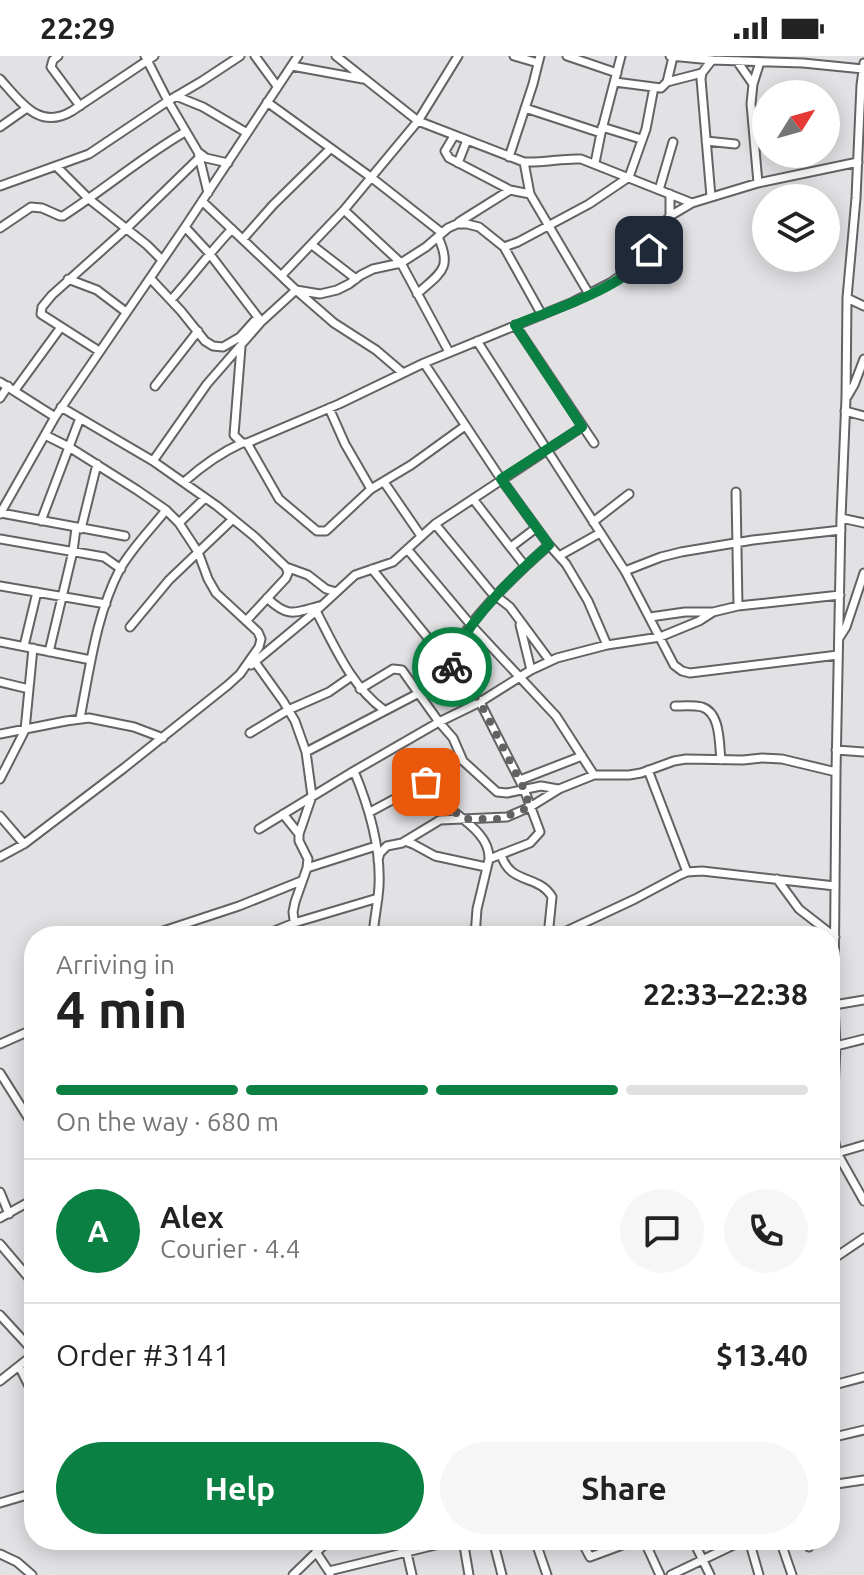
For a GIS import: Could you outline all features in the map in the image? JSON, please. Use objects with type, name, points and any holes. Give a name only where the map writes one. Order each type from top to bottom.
[{"type":"street","points":[[58,56],[51,67],[80,106]]},
{"type":"street","points":[[0,186],[89,154],[240,56]]},
{"type":"street","points":[[255,56],[277,86]]},
{"type":"street","points":[[125,536],[0,514],[61,407],[298,56]]},
{"type":"street","points":[[336,56],[418,121],[454,136],[524,162],[581,159],[692,203]]},
{"type":"street","points":[[282,275],[344,210],[418,121],[458,56]]},
{"type":"street","points":[[509,157],[539,59],[514,56]]},
{"type":"street","points":[[567,56],[616,77],[661,88],[667,82],[702,73]]},
{"type":"street","points":[[595,163],[621,56]]},
{"type":"street","points":[[667,82],[671,56],[863,69]]},
{"type":"street","points":[[0,79],[33,113],[54,118],[65,116],[149,58],[168,101],[198,155],[208,193]]},
{"type":"street","points":[[711,197],[702,109],[702,73],[712,60]]},
{"type":"street","points":[[737,61],[752,83]]},
{"type":"street","points":[[754,80],[760,62]]},
{"type":"street","points":[[835,926],[847,298],[860,200],[858,162],[864,63]]},
{"type":"street","points":[[292,66],[365,80]]},
{"type":"street","points":[[504,247],[589,204],[629,177],[646,129],[654,87]]},
{"type":"street","points":[[752,94],[752,115]]},
{"type":"street","points":[[176,96],[203,107],[247,133]]},
{"type":"street","points":[[267,102],[372,178],[440,235],[445,265],[417,294]]},
{"type":"street","points":[[0,127],[27,108]]},
{"type":"street","points":[[525,108],[641,139]]},
{"type":"street","points":[[0,228],[31,207],[60,216],[185,132]]},
{"type":"street","points":[[454,136],[445,151],[449,158],[510,190],[530,194]]},
{"type":"street","points":[[458,163],[467,140]]},
{"type":"street","points":[[706,141],[735,144]]},
{"type":"street","points":[[659,190],[673,142]]},
{"type":"street","points":[[243,239],[330,149]]},
{"type":"street","points":[[198,155],[228,163]]},
{"type":"street","points":[[99,351],[41,314],[41,311],[68,279],[127,228],[198,155]]},
{"type":"street","points":[[524,162],[530,194],[589,294]]},
{"type":"street","points":[[184,482],[224,451],[329,408],[424,363],[542,315],[610,283],[638,264],[670,216],[692,203],[758,183],[858,162]]},
{"type":"street","points":[[57,167],[89,199],[162,260]]},
{"type":"street","points":[[757,168],[758,183]]},
{"type":"street","points":[[150,278],[213,346],[223,347],[240,337],[296,290],[320,294],[337,290],[373,269],[401,263],[510,190]]},
{"type":"street","points":[[670,194],[670,216]]},
{"type":"street","points":[[202,201],[334,323],[376,350],[403,373]]},
{"type":"street","points":[[344,210],[401,263],[449,352]]},
{"type":"street","points":[[457,224],[479,227],[504,247],[542,315]]},
{"type":"street","points":[[185,227],[260,320]]},
{"type":"street","points":[[171,300],[232,229]]},
{"type":"street","points":[[312,245],[356,279]]},
{"type":"street","points":[[68,279],[97,290],[126,312]]},
{"type":"street","points":[[847,298],[864,306]]},
{"type":"street","points":[[153,461],[207,384],[260,320]]},
{"type":"street","points":[[515,325],[594,443]]},
{"type":"street","points":[[0,398],[61,327]]},
{"type":"street","points":[[155,386],[198,331]]},
{"type":"street","points":[[477,341],[625,571],[674,665],[690,673],[838,655]]},
{"type":"street","points":[[241,345],[234,435],[252,451],[279,499],[320,532],[329,529],[371,489],[465,426]]},
{"type":"street","points":[[846,398],[864,359]]},
{"type":"street","points":[[228,360],[239,368]]},
{"type":"street","points":[[424,363],[501,479],[559,556],[588,601],[607,645]]},
{"type":"street","points":[[8,386],[55,417]]},
{"type":"street","points":[[61,407],[184,482],[255,537],[286,567],[308,575],[326,589],[336,592]]},
{"type":"street","points":[[329,408],[371,489]]},
{"type":"street","points":[[845,411],[864,416]]},
{"type":"street","points":[[41,521],[80,418]]},
{"type":"street","points":[[0,857],[24,844],[163,738],[355,575],[393,562],[435,524],[582,427]]},
{"type":"street","points":[[45,435],[97,464],[166,510],[179,523],[198,552],[212,589],[258,632],[261,639],[259,647],[240,674]]},
{"type":"street","points":[[252,451],[255,439]]},
{"type":"street","points":[[49,652],[74,540],[83,529],[87,498],[97,464]]},
{"type":"street","points":[[384,482],[421,536]]},
{"type":"street","points":[[736,492],[738,606]]},
{"type":"street","points":[[593,522],[629,494]]},
{"type":"street","points":[[179,523],[205,498]]},
{"type":"street","points":[[473,499],[525,566]]},
{"type":"street","points":[[80,718],[98,625],[106,604],[127,559],[166,510]]},
{"type":"street","points":[[841,518],[864,523]]},
{"type":"street","points":[[130,627],[169,580],[233,519]]},
{"type":"street","points":[[435,524],[491,592],[510,607],[550,661]]},
{"type":"street","points":[[511,547],[536,528]]},
{"type":"street","points":[[625,571],[681,552],[841,530]]},
{"type":"street","points":[[559,556],[600,533]]},
{"type":"street","points":[[0,539],[104,557],[121,569]]},
{"type":"street","points":[[451,666],[453,654],[471,625],[525,566],[549,545]]},
{"type":"street","points":[[408,550],[471,625],[556,716],[594,775]]},
{"type":"street","points":[[109,559],[127,559]]},
{"type":"street","points":[[246,621],[286,578],[286,567]]},
{"type":"street","points":[[372,569],[480,702],[520,780],[540,832],[530,843],[501,854],[488,863],[435,856],[405,841]]},
{"type":"street","points":[[839,639],[864,573]]},
{"type":"street","points":[[0,586],[106,604]]},
{"type":"street","points":[[326,589],[320,607],[352,676],[360,689],[384,710]]},
{"type":"street","points":[[24,646],[37,592]]},
{"type":"street","points":[[650,617],[840,595]]},
{"type":"street","points":[[267,598],[279,610],[287,612],[320,607]]},
{"type":"street","points":[[259,829],[531,670],[550,661],[607,645],[660,637],[713,612]]},
{"type":"street","points":[[519,619],[531,670]]},
{"type":"street","points":[[0,642],[91,660]]},
{"type":"street","points":[[0,779],[25,730],[33,648]]},
{"type":"street","points":[[255,662],[288,710],[306,752],[312,796],[299,841],[308,859],[295,902],[294,926]]},
{"type":"street","points":[[360,689],[393,669],[402,670],[453,738],[463,761],[497,792],[541,786],[559,789]]},
{"type":"street","points":[[250,733],[288,710],[329,692],[352,676]]},
{"type":"street","points":[[0,683],[29,689]]},
{"type":"street","points":[[306,752],[419,693]]},
{"type":"street","points":[[675,706],[698,706],[712,713],[721,760]]},
{"type":"street","points":[[0,734],[89,718],[134,727],[163,738]]},
{"type":"street","points":[[836,750],[864,752]]},
{"type":"street","points":[[520,780],[582,756]]},
{"type":"street","points":[[378,860],[387,846],[405,841],[440,820],[500,819],[594,775],[617,777],[641,773],[686,759],[782,759],[836,772]]},
{"type":"street","points":[[648,770],[687,872]]},
{"type":"street","points":[[354,771],[370,812],[378,860],[374,926]]},
{"type":"street","points":[[370,812],[426,782],[475,829],[489,850],[476,926]]},
{"type":"street","points":[[283,814],[299,834]]},
{"type":"street","points":[[0,816],[24,844]]},
{"type":"street","points":[[0,830],[9,826]]},
{"type":"street","points":[[307,868],[376,846]]},
{"type":"street","points":[[501,854],[503,863],[514,874],[544,887],[550,893],[549,926]]},
{"type":"street","points":[[578,926],[687,872],[702,871],[835,886]]},
{"type":"street","points":[[777,879],[799,909],[821,926]]},
{"type":"street","points":[[178,926],[301,881]]},
{"type":"street","points":[[287,926],[378,898]]},
{"type":"street","points":[[840,1004],[864,1000]]},
{"type":"street","points":[[0,1044],[24,1033]]},
{"type":"street","points":[[840,1045],[864,1039]]},
{"type":"street","points":[[0,1073],[24,1111]]},
{"type":"street","points":[[840,1153],[864,1145]]},
{"type":"street","points":[[840,1164],[864,1201]]},
{"type":"street","points":[[0,1192],[9,1214]]},
{"type":"street","points":[[0,1218],[24,1205]]},
{"type":"street","points":[[840,1254],[864,1238]]},
{"type":"street","points":[[0,1244],[24,1272]]},
{"type":"street","points":[[0,1315],[24,1342]]},
{"type":"street","points":[[0,1381],[24,1362]]},
{"type":"street","points":[[19,1366],[24,1376]]},
{"type":"street","points":[[840,1383],[864,1377]]},
{"type":"street","points":[[840,1436],[864,1431]]},
{"type":"street","points":[[840,1484],[864,1480]]},
{"type":"street","points":[[0,1503],[24,1496]]},
{"type":"street","points":[[293,1575],[316,1552],[330,1573],[415,1550]]},
{"type":"street","points":[[465,1550],[469,1575]]},
{"type":"street","points":[[496,1550],[502,1575]]},
{"type":"street","points":[[538,1550],[547,1575]]},
{"type":"street","points":[[586,1550],[590,1557],[609,1550]]},
{"type":"street","points":[[649,1550],[660,1575]]},
{"type":"street","points":[[698,1550],[710,1575]]},
{"type":"street","points":[[671,1575],[724,1550]]},
{"type":"street","points":[[750,1550],[759,1575]]},
{"type":"street","points":[[783,1550],[792,1575]]},
{"type":"street","points":[[407,1552],[412,1575]]},
{"type":"street","points":[[0,1554],[17,1562],[32,1575]]},
{"type":"way so far","points":[[426,782],[463,819],[500,819],[530,807],[480,702],[452,667]]},
{"type":"route","points":[[452,667],[453,654],[471,625],[525,566],[549,545],[501,479],[582,427],[515,325],[573,302],[610,283],[638,264],[649,250]]}]
